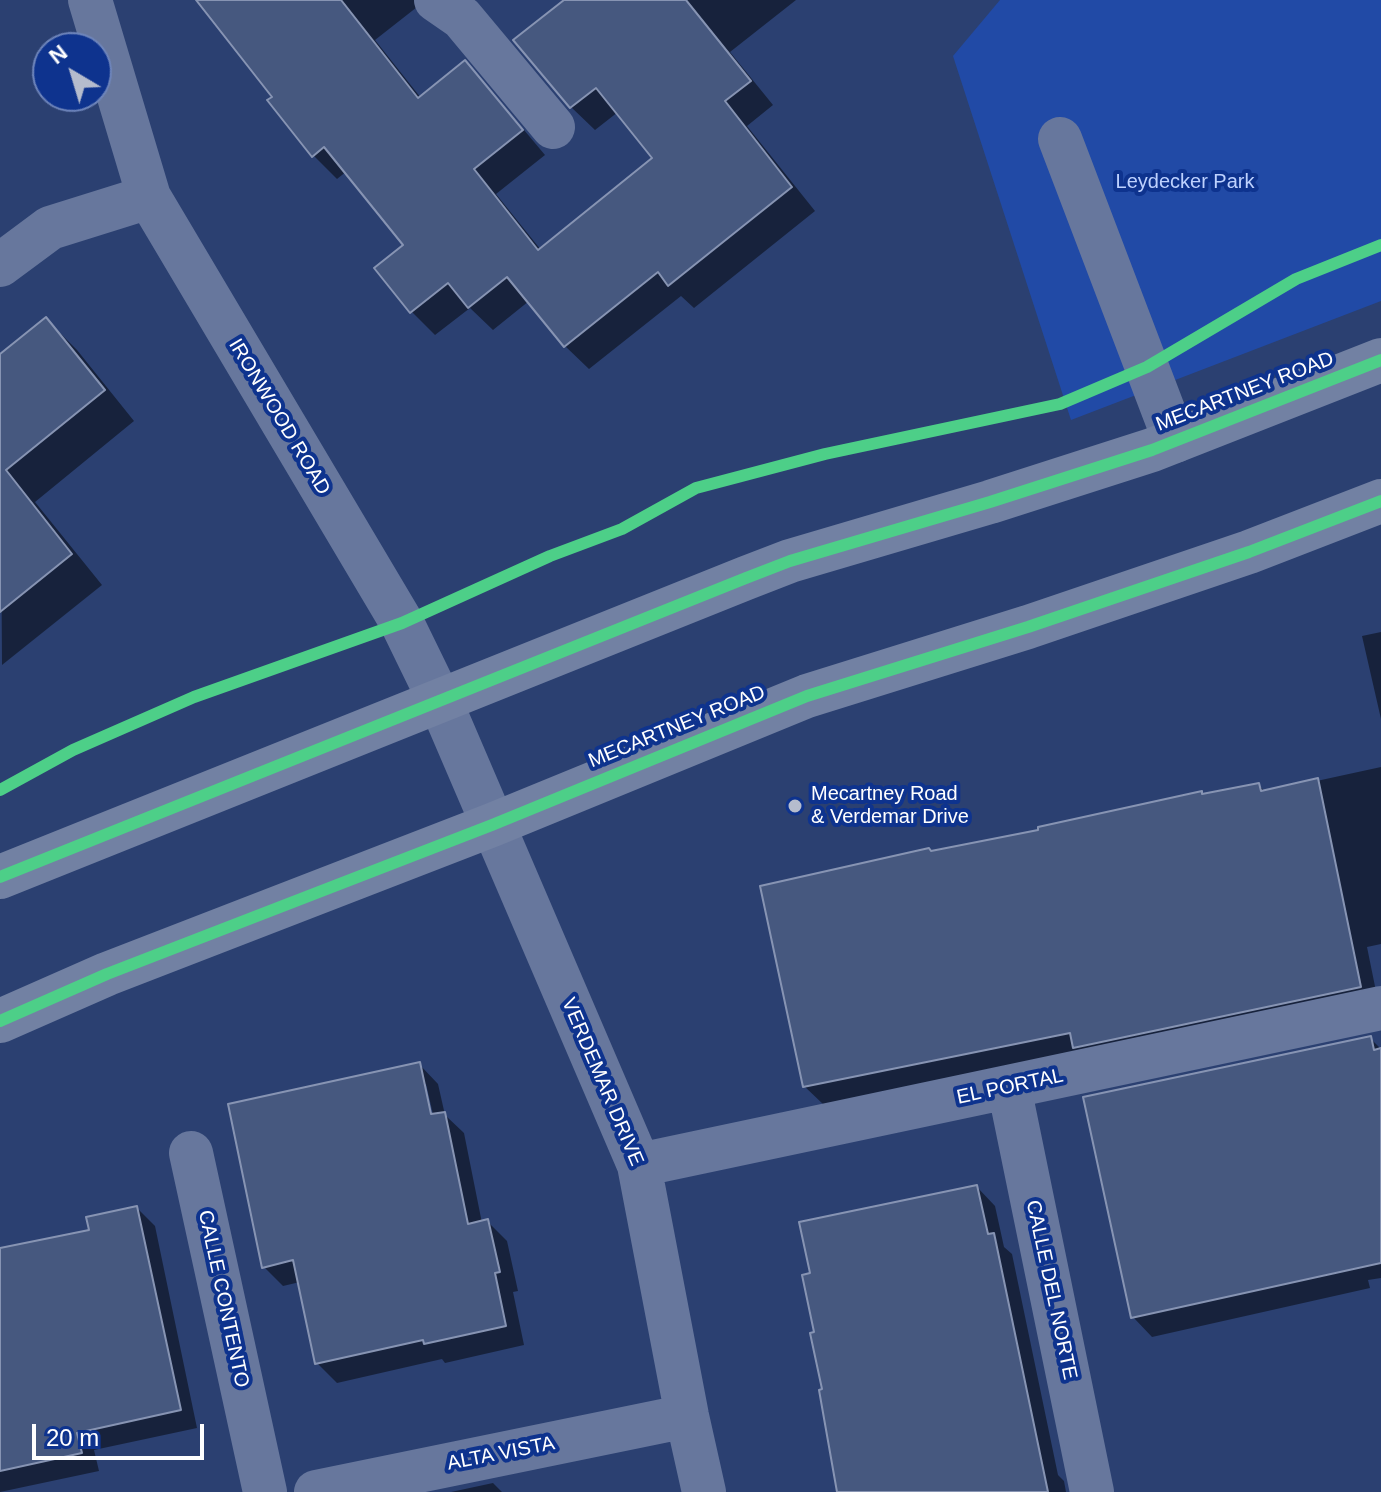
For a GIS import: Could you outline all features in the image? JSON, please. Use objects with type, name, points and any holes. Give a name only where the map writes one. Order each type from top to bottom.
[{"type":"main road","name":"MECARTNEY ROAD","points":[[0,877],[790,561],[990,502],[1175,441],[1381,360]]},
{"type":"main road","name":"MECARTNEY ROAD","points":[[0,1021],[107,974],[492,825],[807,696],[1028,627],[1234,557],[1381,501]]},
{"type":"street","name":"IRONWOOD ROAD","points":[[90,0],[149,197],[402,623],[440,701],[492,825]]},
{"type":"street","points":[[436,0],[462,18],[553,127]]},
{"type":"street","points":[[1060,139],[1175,441]]},
{"type":"street","points":[[0,265],[50,228],[149,197]]},
{"type":"street","name":"VERDEMAR DRIVE","points":[[492,825],[639,1165],[704,1492]]},
{"type":"street","name":"EL PORTAL","points":[[639,1165],[1381,1008]]},
{"type":"street","name":"CALLE DEL NORTE","points":[[1009,1087],[1092,1492]]},
{"type":"street","name":"CALLE CONTENTO","points":[[191,1153],[265,1492]]},
{"type":"street","name":"ALTA VISTA","points":[[316,1492],[687,1416]]},
{"type":"green space","name":"Leydecker Park","points":[[1000,0],[1381,0],[1381,301],[1071,420],[953,56]]},
{"type":"building","points":[[196,0],[341,0],[418,98],[465,60],[523,130],[474,169],[538,250],[652,158],[596,88],[570,108],[513,40],[564,0],[686,0],[751,81],[725,101],[792,187],[668,286],[658,272],[564,347],[507,277],[468,308],[448,283],[410,313],[374,268],[403,245],[324,147],[312,157],[267,100],[272,97]]},
{"type":"building","points":[[46,317],[105,390],[6,470],[72,554],[0,612],[0,354]]},
{"type":"building","points":[[1318,778],[1361,987],[1073,1048],[1070,1033],[803,1087],[760,886],[929,848],[931,851],[1038,830],[1038,827],[1202,791],[1202,794],[1259,783],[1261,791]]},
{"type":"building","points":[[1371,1036],[1374,1050],[1381,1048],[1381,1263],[1131,1318],[1083,1097]]},
{"type":"building","points":[[420,1062],[431,1114],[445,1112],[468,1224],[488,1219],[500,1272],[495,1273],[506,1326],[424,1344],[423,1340],[315,1364],[293,1260],[262,1268],[228,1104]]},
{"type":"building","points":[[977,1185],[988,1234],[994,1233],[1048,1492],[837,1492],[819,1390],[822,1389],[810,1333],[814,1332],[802,1275],[810,1273],[799,1222]]},
{"type":"building","points":[[137,1206],[181,1410],[77,1433],[82,1453],[0,1471],[0,1248],[89,1230],[86,1217]]},
{"type":"cycle path","points":[[0,790],[73,750],[194,697],[402,623],[550,556],[622,529],[696,488],[825,454],[1060,404],[1147,367],[1296,279],[1381,245]]},
{"type":"cycle path","points":[[0,877],[790,561],[1152,450],[1381,360]]},
{"type":"cycle path","points":[[0,1021],[107,974],[492,825],[807,696],[1028,627],[1249,552],[1381,501]]},
{"type":"place","name":"Mecartney Road & Verdemar Drive","points":[[795,806]]}]
